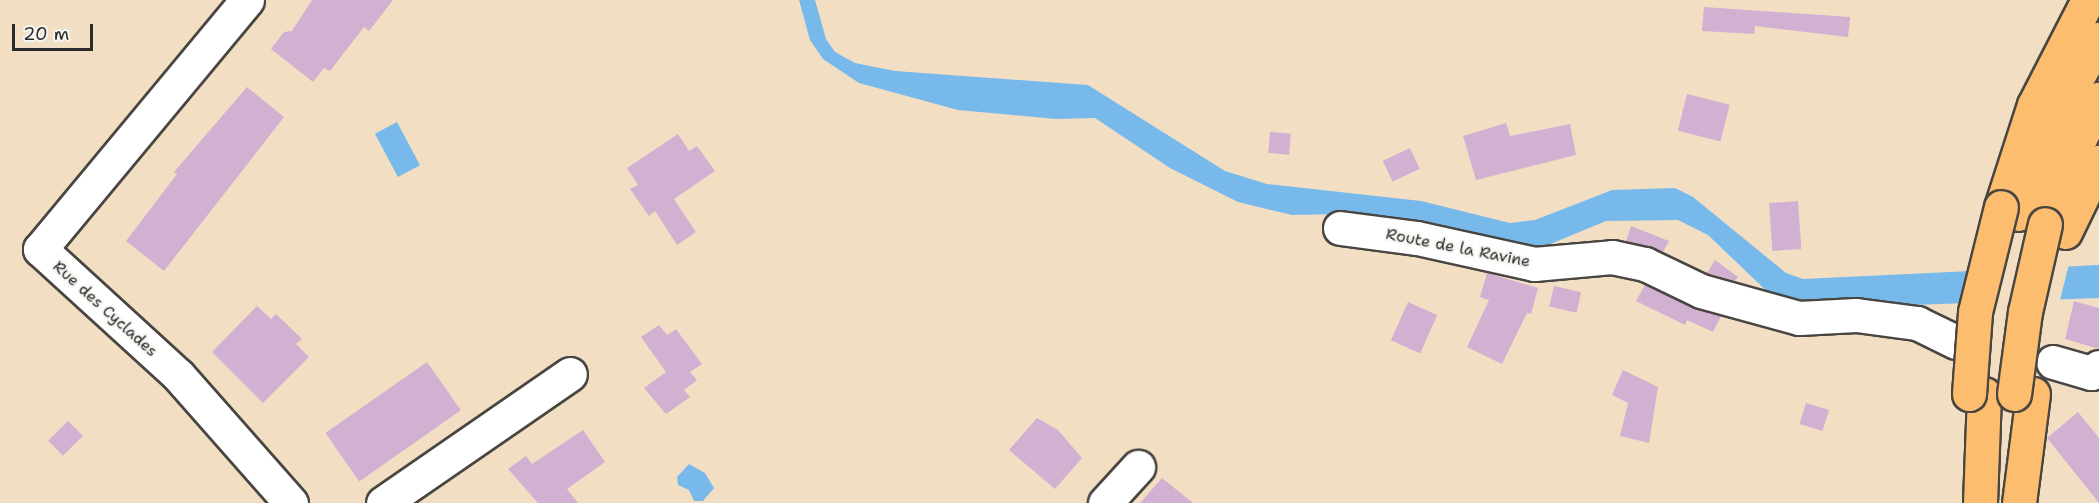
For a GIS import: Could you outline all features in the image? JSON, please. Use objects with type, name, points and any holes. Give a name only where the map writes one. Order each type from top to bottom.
[{"type":"highway","points":[[1976,503],[2000,394],[2047,296],[2032,219],[2034,105],[2088,0]]},
{"type":"highway","points":[[2017,503],[2000,394],[1993,317],[2032,219],[2058,112],[2099,39]]},
{"type":"highway","points":[[2032,219],[2057,186],[2099,99]]},
{"type":"highway","points":[[2032,219],[2099,162]]},
{"type":"highway","points":[[1980,503],[2000,394]]},
{"type":"street","name":"Rue des Cyclades","points":[[247,0],[40,249],[178,375],[291,503]]},
{"type":"street","name":"Route de la Ravine","points":[[1340,228],[1417,238],[1534,264],[1612,257],[1645,264],[1701,291],[1799,318],[1856,315],[1917,323],[1956,342]]},
{"type":"street","points":[[2053,362],[2096,375]]},
{"type":"street","points":[[383,503],[570,374]]},
{"type":"street","points":[[1105,503],[1138,467]]},
{"type":"water","points":[[799,0],[815,0],[826,39],[835,52],[855,63],[895,71],[1088,85],[1225,171],[1267,184],[1421,201],[1510,223],[1535,220],[1612,190],[1675,188],[1693,197],[1786,273],[1803,279],[2099,265],[2099,298],[1806,309],[1775,299],[1708,235],[1678,220],[1606,221],[1524,255],[1344,214],[1292,215],[1238,202],[1170,168],[1095,118],[1056,119],[958,110],[859,83],[823,59],[810,40]]},
{"type":"water","points":[[397,122],[420,165],[398,177],[375,134]]},
{"type":"water","points":[[689,464],[705,473],[714,488],[703,501],[694,501],[689,490],[678,485],[677,477]]},
{"type":"pier","points":[[2069,264],[2060,300],[1966,304],[1972,269]]},
{"type":"building","points":[[312,0],[393,0],[369,31],[364,27],[330,71],[324,68],[313,82],[271,49],[284,32],[292,31]]},
{"type":"building","points":[[1704,7],[1850,17],[1848,37],[1755,26],[1754,34],[1702,31]]},
{"type":"building","points":[[247,87],[284,117],[164,271],[126,241],[177,174],[174,172]]},
{"type":"building","points":[[1687,94],[1730,105],[1720,142],[1678,131]]},
{"type":"building","points":[[1506,123],[1510,136],[1570,124],[1576,155],[1476,180],[1463,136]]},
{"type":"building","points":[[1270,132],[1291,134],[1289,155],[1268,153]]},
{"type":"building","points":[[678,134],[689,151],[697,146],[715,171],[674,199],[696,232],[677,245],[655,211],[649,216],[630,189],[638,185],[627,168]]},
{"type":"building","points":[[1410,148],[1420,169],[1393,182],[1383,161]]},
{"type":"building","points":[[1798,201],[1801,249],[1772,251],[1769,203]]},
{"type":"building","points":[[1631,226],[1669,241],[1663,252],[1626,241]]},
{"type":"building","points":[[1715,260],[1738,277],[1735,281],[1707,273]]},
{"type":"building","points":[[1487,273],[1538,288],[1531,314],[1527,313],[1502,364],[1467,347],[1489,300],[1480,297]]},
{"type":"building","points":[[1645,285],[1693,308],[1721,316],[1713,332],[1687,320],[1685,325],[1636,301]]},
{"type":"building","points":[[1554,286],[1581,292],[1577,313],[1549,306]]},
{"type":"building","points":[[2074,301],[2099,308],[2099,349],[2065,339]]},
{"type":"building","points":[[1408,302],[1437,315],[1420,353],[1391,340]]},
{"type":"building","points":[[257,306],[271,319],[276,314],[302,339],[296,344],[309,357],[263,403],[212,352]]},
{"type":"building","points":[[659,325],[667,335],[676,329],[702,364],[690,372],[697,380],[684,390],[690,397],[666,414],[644,388],[666,372],[641,337]]},
{"type":"building","points":[[427,362],[461,410],[359,481],[325,433]]},
{"type":"building","points":[[1623,370],[1658,387],[1649,443],[1620,436],[1628,403],[1612,395]]},
{"type":"building","points":[[1806,403],[1829,410],[1823,431],[1800,424]]},
{"type":"building","points":[[2078,412],[2099,438],[2099,503],[2047,438]]},
{"type":"building","points":[[1037,418],[1058,430],[1082,458],[1055,489],[1009,450]]},
{"type":"building","points":[[68,421],[83,436],[63,456],[48,441]]},
{"type":"building","points":[[583,430],[605,462],[567,489],[578,503],[538,503],[508,469],[526,456],[532,464]]},
{"type":"building","points":[[1162,478],[1193,503],[1140,503]]},
{"type":"tunnel","points":[[1956,342],[2048,361]]}]
